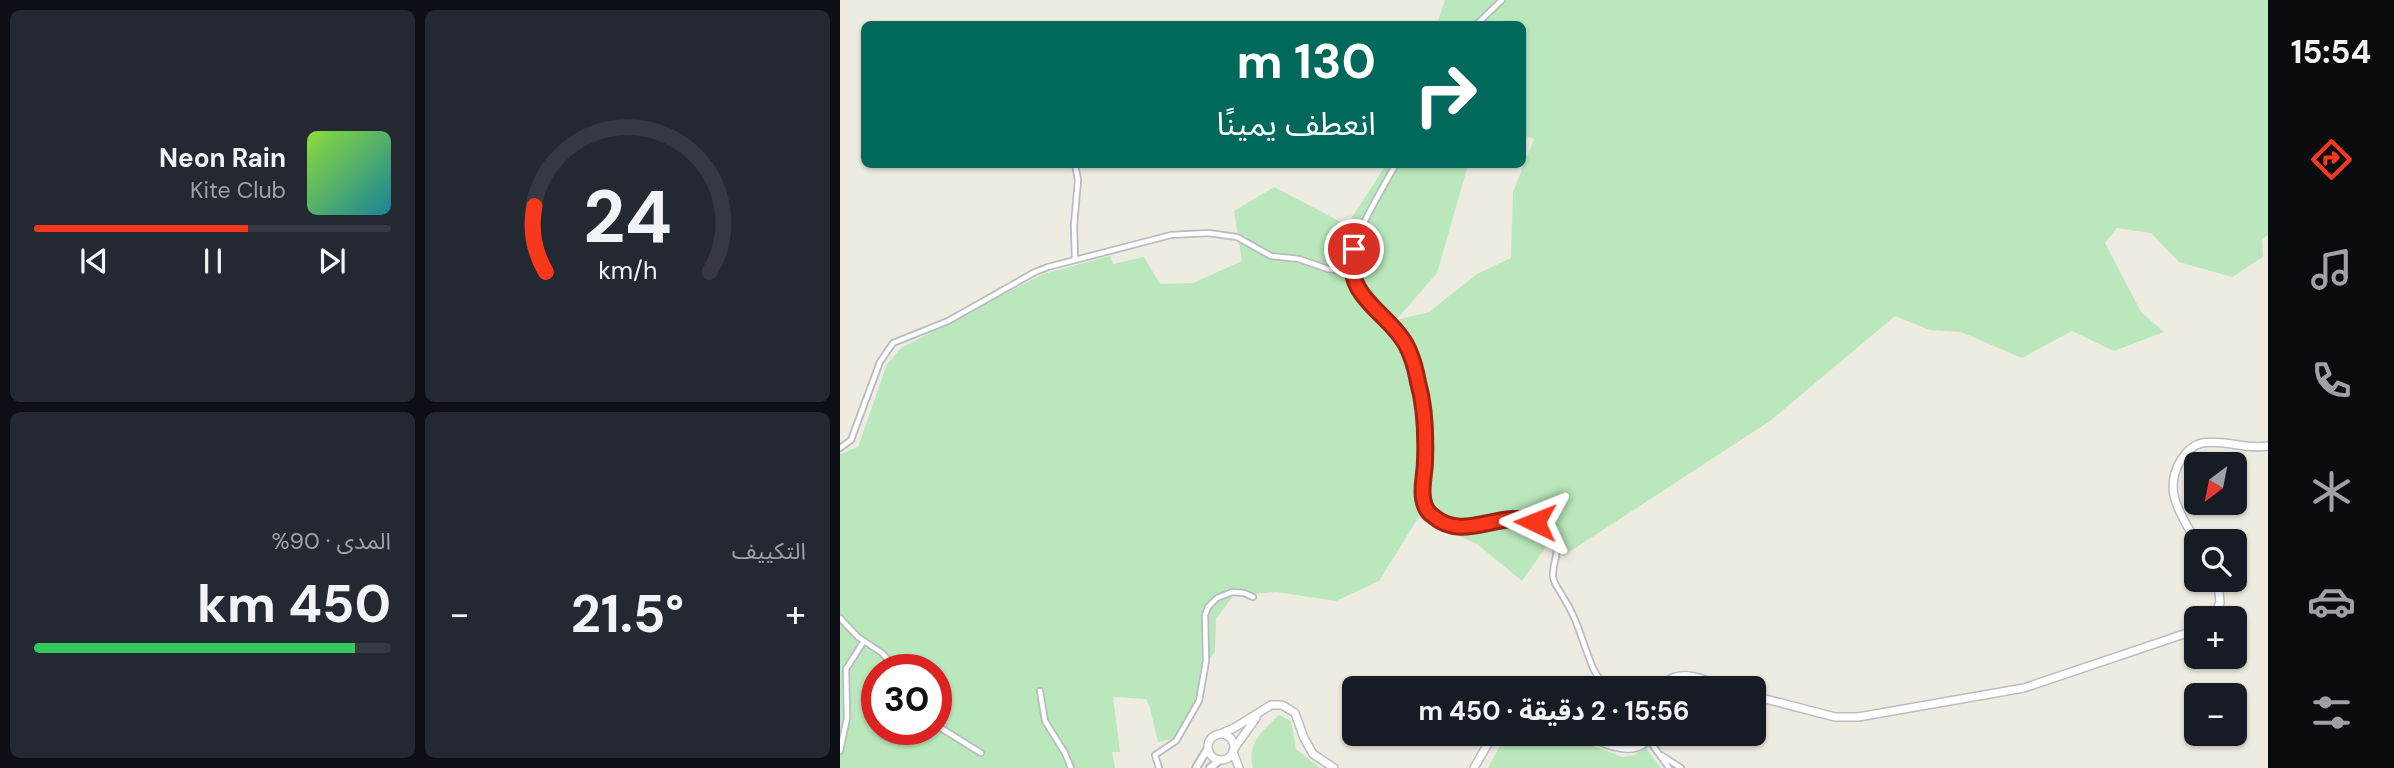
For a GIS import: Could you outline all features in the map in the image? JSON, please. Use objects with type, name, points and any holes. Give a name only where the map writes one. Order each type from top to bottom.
[{"type":"main road","points":[[2189,529],[2178,511],[2172,491],[2175,472],[2188,450],[2201,443],[2268,446]]},
{"type":"main road","points":[[1766,699],[1835,717],[1858,717],[2024,688],[2184,634]]},
{"type":"main road","points":[[1262,712],[1224,762],[1211,757],[1208,748],[1210,740],[1220,734],[1277,704],[1290,708],[1295,713],[1313,754],[1334,768]]},
{"type":"main road","points":[[1220,734],[1230,739],[1239,768]]},
{"type":"main road","points":[[1474,768],[1487,746]]},
{"type":"main road","points":[[1610,746],[1634,746]]},
{"type":"street","points":[[1480,21],[1502,0]]},
{"type":"street","points":[[1075,260],[1074,225],[1078,180],[1076,168]]},
{"type":"street","points":[[1394,168],[1358,237],[1352,257],[1352,272],[1358,287],[1381,317],[1399,334],[1409,350],[1419,384],[1424,416],[1425,506],[1436,519],[1455,527],[1476,526],[1514,518],[1528,519],[1547,529],[1556,542],[1553,577],[1555,583],[1571,608],[1594,670],[1599,676]]},
{"type":"street","points":[[840,448],[851,440],[880,362],[893,343],[947,321],[1035,272],[1171,235],[1208,233],[1237,237],[1271,256],[1299,259],[1328,269],[1352,272]]},
{"type":"street","points":[[1159,768],[1155,755],[1177,741],[1199,701],[1206,661],[1205,615],[1209,607],[1217,598],[1231,592],[1253,597]]},
{"type":"street","points":[[840,618],[864,641],[883,654]]},
{"type":"street","points":[[840,751],[847,718],[846,669],[864,641]]},
{"type":"street","points":[[1040,691],[1045,721],[1071,768]]},
{"type":"street","points":[[952,735],[981,752]]},
{"type":"street","points":[[1655,746],[1669,768]]},
{"type":"street","points":[[1195,768],[1208,748]]},
{"type":"street","points":[[1660,754],[1681,768]]},
{"type":"street","points":[[1210,768],[1224,762]]},
{"type":"green space","points":[[1445,0],[2268,0],[2268,235],[2262,239],[2263,257],[2232,277],[2179,262],[2151,233],[2117,228],[2105,243],[2141,312],[2164,332],[2114,351],[2072,331],[2022,358],[1961,332],[1930,330],[1895,316],[1770,421],[1563,556],[1555,534],[1522,581],[1477,544],[1418,518],[1379,581],[1336,601],[1276,592],[1233,596],[1216,619],[1215,652],[1200,669],[1198,702],[1173,739],[1158,742],[1146,699],[1113,697],[1120,752],[1112,752],[1115,768],[840,768],[840,454],[858,447],[887,364],[901,348],[1043,274],[1110,256],[1113,264],[1144,257],[1160,284],[1193,283],[1242,261],[1234,211],[1274,187],[1347,225],[1384,168],[1467,168],[1437,273],[1396,320],[1429,312],[1477,274],[1511,258],[1513,192],[1523,168],[1526,168],[1526,159],[1534,139],[1526,136],[1526,21],[1438,21]]},
{"type":"green space","points":[[1279,715],[1291,721],[1296,749],[1320,768],[1253,768],[1251,759],[1257,738]]},
{"type":"green space","points":[[1500,746],[1593,746],[1623,757],[1634,755],[1646,748],[1661,768],[1488,768]]},
{"type":"route","points":[[1354,249],[1351,264],[1354,279],[1375,310],[1403,340],[1409,350],[1419,384],[1425,440],[1423,496],[1427,510],[1436,519],[1455,527],[1476,526],[1514,518],[1535,522]]}]
